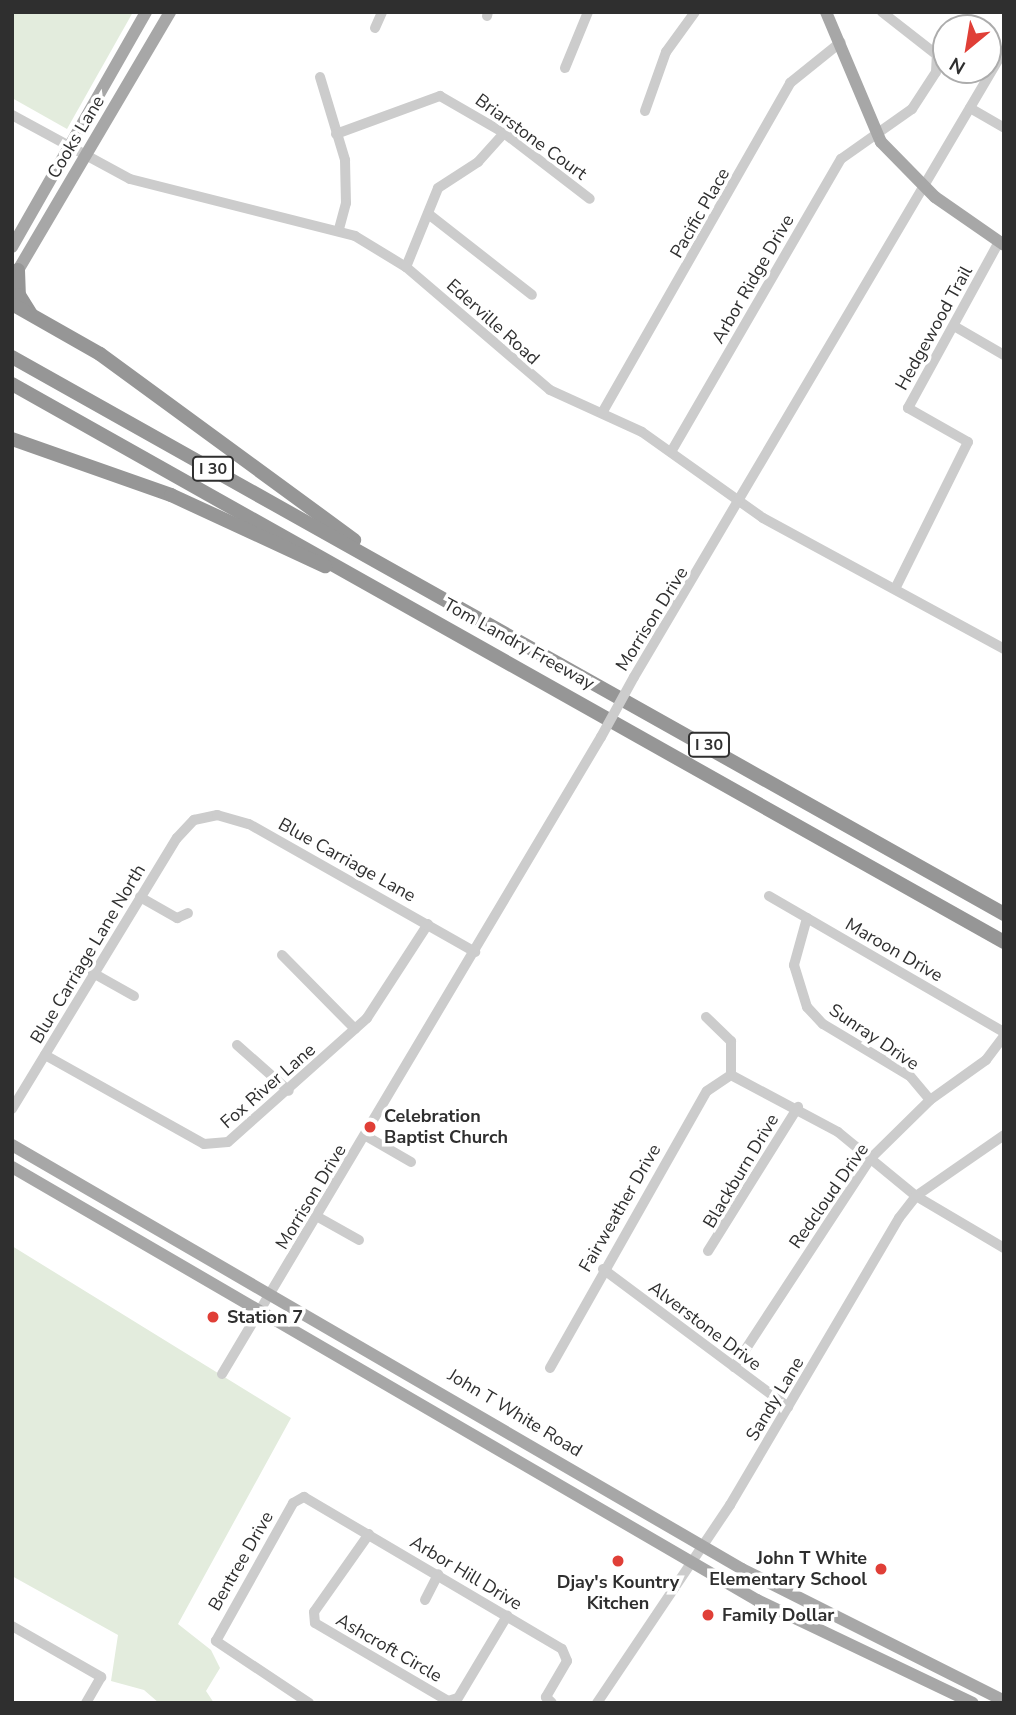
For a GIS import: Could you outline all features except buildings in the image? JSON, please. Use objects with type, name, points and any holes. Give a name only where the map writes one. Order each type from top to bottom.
[{"type":"highway","points":[[15,275],[19,295],[32,315]]},
{"type":"highway","points":[[12,304],[100,354],[412,582]]},
{"type":"highway","name":"Tom Landry Freeway","points":[[12,357],[1004,914]]},
{"type":"highway","name":"Tom Landry Freeway","points":[[12,384],[404,601],[1004,942]]},
{"type":"highway","points":[[12,439],[171,495],[404,601]]},
{"type":"main road","name":"Cooks Lane","points":[[12,247],[146,12]]},
{"type":"main road","name":"Cooks Lane","points":[[15,275],[170,12]]},
{"type":"main road","points":[[826,12],[841,42],[876,133],[924,188],[1001,244]]},
{"type":"main road","points":[[129,41],[148,52]]},
{"type":"main road","name":"John T White Road","points":[[12,1145],[828,1615],[1004,1701]]},
{"type":"main road","name":"John T White Road","points":[[12,1167],[691,1559],[820,1630],[972,1703]]},
{"type":"main road","points":[[820,1630],[828,1615]]},
{"type":"street","points":[[375,28],[382,12]]},
{"type":"street","points":[[565,68],[588,12]]},
{"type":"street","points":[[645,111],[666,52],[695,12]]},
{"type":"street","name":"Arbor Ridge Drive","points":[[671,452],[841,159],[912,109],[940,61],[882,12]]},
{"type":"street","name":"Pacific Place","points":[[602,413],[790,83],[841,42]]},
{"type":"street","name":"Morrison Drive","points":[[222,1374],[475,952],[634,677],[741,503],[1004,50]]},
{"type":"street","points":[[320,77],[347,184],[338,229]]},
{"type":"street","name":"Briarstone Court","points":[[336,134],[440,96],[504,133],[590,199]]},
{"type":"street","points":[[970,108],[1004,128]]},
{"type":"street","name":"Ederville Road","points":[[12,115],[84,158],[144,183],[338,229],[406,267],[519,369],[671,452],[741,503],[1004,649]]},
{"type":"street","points":[[406,267],[431,216],[438,188],[478,162],[504,133]]},
{"type":"street","points":[[431,216],[532,295]]},
{"type":"street","name":"Hedgewood Trail","points":[[895,589],[968,442],[908,408],[1001,244]]},
{"type":"street","points":[[954,326],[1004,355]]},
{"type":"street","name":"Blue Carriage Lane","points":[[197,820],[217,815],[249,824],[475,952]]},
{"type":"street","name":"Blue Carriage Lane North","points":[[12,1110],[177,838],[197,820]]},
{"type":"street","name":"Maroon Drive","points":[[769,895],[1004,1034]]},
{"type":"street","points":[[140,897],[177,918],[188,913]]},
{"type":"street","name":"Sunray Drive","points":[[807,918],[794,965],[807,1007],[823,1024],[910,1076],[930,1100]]},
{"type":"street","name":"Fox River Lane","points":[[45,1055],[204,1144],[238,1138],[383,1000],[428,924]]},
{"type":"street","points":[[282,955],[355,1029]]},
{"type":"street","points":[[93,973],[134,996]]},
{"type":"street","points":[[706,1017],[731,1041],[731,1075],[798,1107],[916,1196],[1004,1248]]},
{"type":"street","name":"Redcloud Drive","points":[[734,1367],[870,1159],[930,1100],[986,1060],[1004,1034]]},
{"type":"street","points":[[237,1045],[289,1091]]},
{"type":"street","name":"Fairweather Drive","points":[[550,1368],[603,1269],[707,1091],[731,1075]]},
{"type":"street","name":"Blackburn Drive","points":[[708,1251],[798,1107]]},
{"type":"street","name":"Sandy Lane","points":[[597,1703],[788,1407],[916,1196],[1004,1135]]},
{"type":"street","points":[[366,1136],[411,1162]]},
{"type":"street","points":[[318,1217],[359,1240]]},
{"type":"street","name":"Alverstone Drive","points":[[603,1269],[788,1407]]},
{"type":"street","name":"Arbor Hill Drive","points":[[297,1499],[369,1534],[566,1654],[546,1697],[552,1703]]},
{"type":"street","name":"Bentree Drive","points":[[297,1499],[216,1642],[309,1703]]},
{"type":"street","name":"Ashcroft Circle","points":[[369,1534],[314,1612],[315,1623],[326,1630],[448,1701],[458,1698],[507,1616]]},
{"type":"street","points":[[425,1600],[438,1574]]},
{"type":"street","points":[[12,1626],[101,1677],[86,1703]]},
{"type":"green space","points":[[12,12],[133,12],[67,129],[12,98]]},
{"type":"green space","points":[[12,1246],[291,1418],[178,1624],[211,1650],[220,1668],[206,1691],[214,1703],[159,1703],[144,1690],[111,1681],[118,1635],[12,1576]]},
{"type":"place","name":"Celebration Baptist Church","points":[[370,1127]]},
{"type":"place","name":"Station 7","points":[[213,1317]]},
{"type":"place","name":"Djay's Kountry Kitchen","points":[[618,1561]]},
{"type":"place","name":"John T White Elementary School","points":[[881,1569]]},
{"type":"place","name":"Family Dollar","points":[[708,1615]]}]
